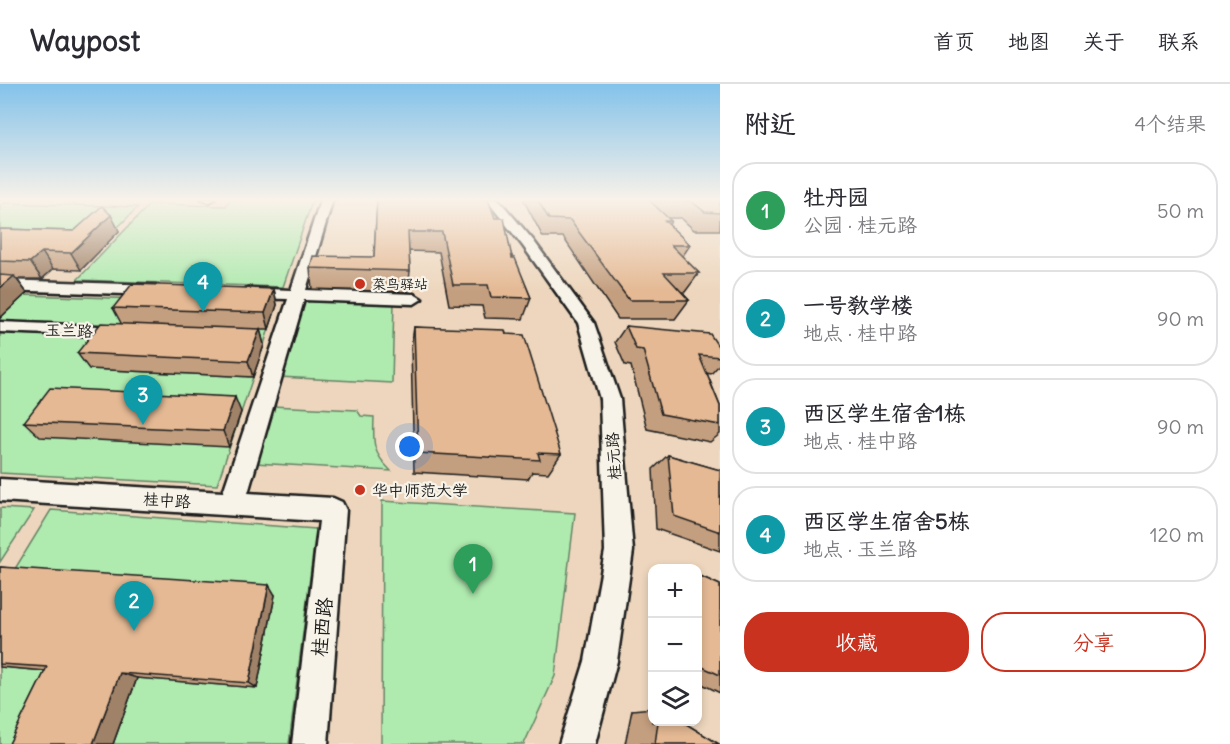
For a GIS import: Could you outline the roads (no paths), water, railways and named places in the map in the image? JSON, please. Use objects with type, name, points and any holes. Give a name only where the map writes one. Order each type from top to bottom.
[{"type":"street","points":[[232,504],[277,338],[296,295],[317,230]]},
{"type":"street","name":"桂元路","points":[[517,230],[585,323],[610,399],[619,551],[601,661],[577,744]]},
{"type":"street","points":[[0,285],[176,291]]},
{"type":"street","points":[[236,293],[414,299]]},
{"type":"street","name":"玉兰路","points":[[0,327],[144,333]]},
{"type":"street","name":"桂中路","points":[[0,490],[333,510]]},
{"type":"street","name":"桂西路","points":[[310,744],[333,510]]},
{"type":"place","name":"菜鸟驿站","points":[[360,284]]},
{"type":"place","name":"西区学生宿舍5栋","points":[[203,312]]},
{"type":"place","name":"西区学生宿舍1栋","points":[[143,425]]},
{"type":"place","name":"华中师范大学","points":[[360,490]]},
{"type":"place","name":"牡丹园","points":[[473,594]]},
{"type":"place","name":"一号教学楼","points":[[134,631]]}]
